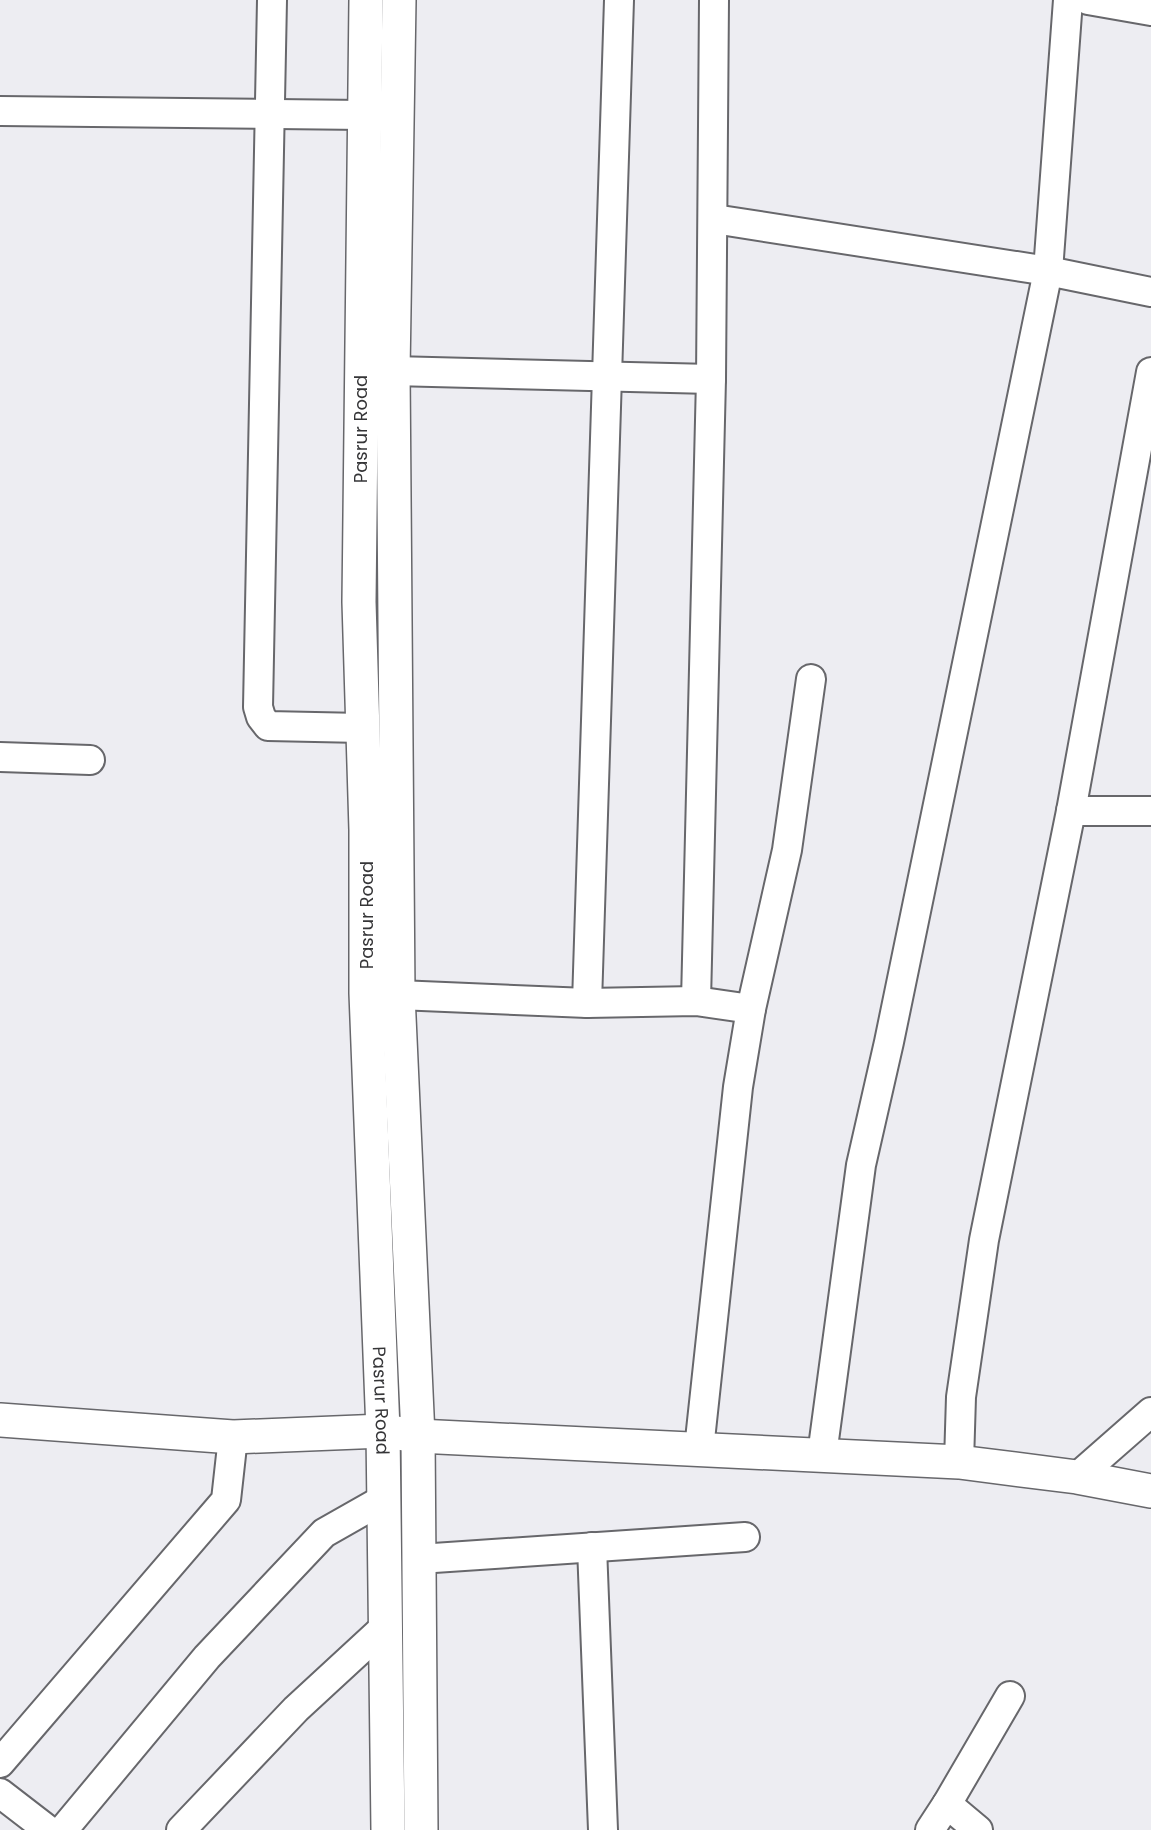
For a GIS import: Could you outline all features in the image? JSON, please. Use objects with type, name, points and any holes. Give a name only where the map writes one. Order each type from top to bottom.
[{"type":"main road","name":"Pasrur Road","points":[[366,0],[359,602],[366,830],[366,993],[384,1431],[388,1830]]},
{"type":"main road","name":"Pasrur Road","points":[[399,0],[393,371],[398,995],[418,1436],[421,1830]]},
{"type":"main road","points":[[0,1420],[232,1437],[384,1431],[418,1436],[959,1462],[1077,1477],[1151,1491]]},
{"type":"street","points":[[272,0],[258,707],[261,717],[268,726],[362,728]]},
{"type":"street","points":[[587,1003],[619,0]]},
{"type":"street","points":[[696,1002],[714,219],[714,0]]},
{"type":"street","points":[[822,1455],[861,1165],[889,1042],[1048,271],[1068,0]]},
{"type":"street","points":[[1088,0],[1151,11]]},
{"type":"street","points":[[0,111],[364,115]]},
{"type":"street","points":[[714,219],[1048,271],[1151,292]]},
{"type":"street","points":[[393,371],[711,379]]},
{"type":"street","points":[[959,1462],[961,1397],[984,1240],[1071,811],[1151,372]]},
{"type":"street","points":[[699,1449],[738,1087],[751,1009],[787,850],[811,679]]},
{"type":"street","points":[[0,757],[90,760]]},
{"type":"street","points":[[1071,811],[1151,812]]},
{"type":"street","points":[[398,995],[587,1003],[696,1002],[751,1009]]},
{"type":"street","points":[[1077,1477],[1151,1412]]},
{"type":"street","points":[[0,1763],[226,1500],[232,1437]]},
{"type":"street","points":[[63,1830],[207,1657],[324,1533],[384,1499]]},
{"type":"street","points":[[419,1559],[745,1537]]},
{"type":"street","points":[[592,1547],[603,1830]]},
{"type":"street","points":[[181,1830],[296,1709],[386,1626]]},
{"type":"street","points":[[930,1830],[1010,1696]]},
{"type":"street","points":[[0,1793],[48,1830]]},
{"type":"street","points":[[947,1804],[978,1830]]}]
